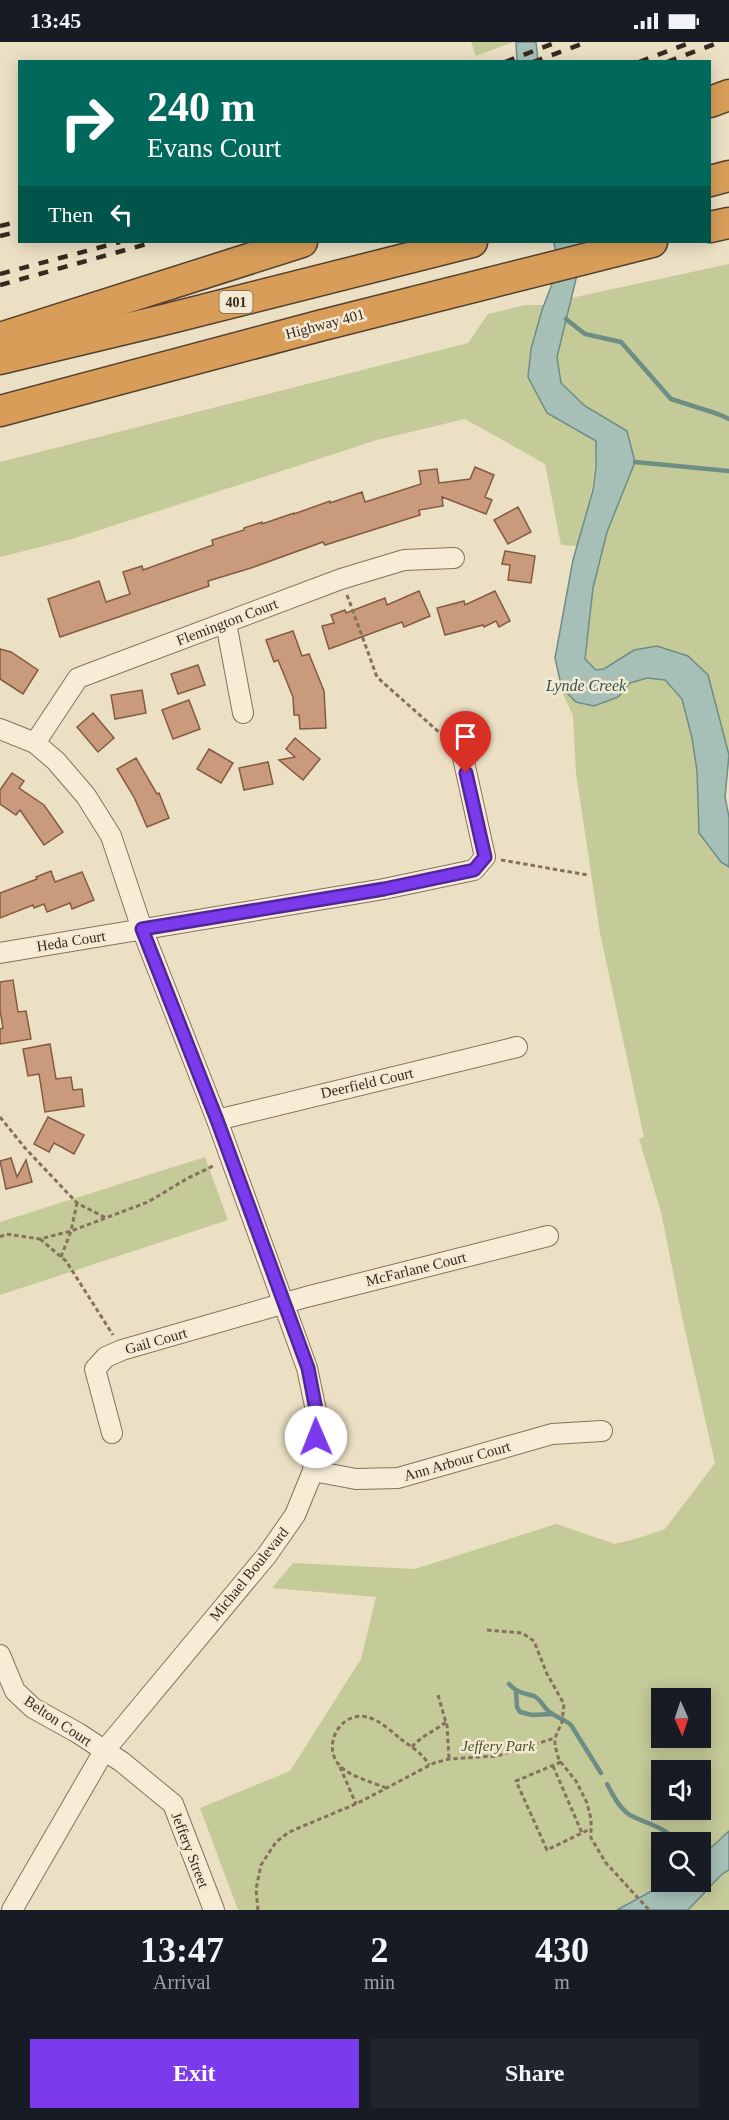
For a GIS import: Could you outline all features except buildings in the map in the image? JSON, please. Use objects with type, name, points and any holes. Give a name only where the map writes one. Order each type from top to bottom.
[{"type":"highway","points":[[711,102],[729,95]]},
{"type":"highway","points":[[711,181],[729,176]]},
{"type":"highway","points":[[711,227],[729,223]]},
{"type":"highway","points":[[0,338],[299,243]]},
{"type":"highway","name":"401","points":[[0,359],[468,243]]},
{"type":"highway","name":"Highway 401","points":[[0,411],[505,278],[648,243]]},
{"type":"street","name":"Flemington Court","points":[[34,743],[78,678],[342,579],[404,560],[454,558]]},
{"type":"street","points":[[226,623],[243,713]]},
{"type":"street","name":"Michael Boulevard","points":[[0,729],[34,743],[56,761],[86,796],[111,836],[142,929],[217,1120],[308,1368],[318,1420],[313,1470],[295,1515],[267,1555],[104,1751],[12,1910]]},
{"type":"street","points":[[462,753],[485,857]]},
{"type":"street","name":"Heda Court","points":[[0,953],[384,889],[474,870],[485,857]]},
{"type":"street","name":"Deerfield Court","points":[[217,1120],[518,1047]]},
{"type":"street","name":"McFarlane Court","points":[[285,1304],[548,1236]]},
{"type":"street","name":"Gail Court","points":[[112,1433],[95,1369],[106,1357],[122,1350],[285,1304]]},
{"type":"street","name":"Ann Arbour Court","points":[[313,1470],[356,1479],[398,1478],[552,1434],[602,1431]]},
{"type":"street","name":"Belton Court","points":[[0,1655],[15,1691],[33,1708],[78,1733],[104,1751]]},
{"type":"street","name":"Jeffery Street","points":[[104,1751],[137,1773],[173,1804],[214,1910]]},
{"type":"path","points":[[342,579],[377,677],[462,753]]},
{"type":"path","points":[[485,857],[588,875]]},
{"type":"path","points":[[0,1117],[25,1148],[77,1203],[106,1218]]},
{"type":"path","points":[[0,1237],[6,1234],[40,1239],[71,1231],[148,1202],[188,1178],[230,1158]]},
{"type":"path","points":[[61,1257],[71,1231],[77,1203]]},
{"type":"path","points":[[40,1239],[66,1261],[122,1350]]},
{"type":"path","points":[[487,1630],[522,1633],[534,1641],[547,1674],[564,1704],[562,1722],[555,1738],[557,1753],[576,1781],[586,1803],[591,1819],[591,1838],[606,1863],[649,1910]]},
{"type":"path","points":[[438,1695],[446,1722],[450,1760]]},
{"type":"path","points":[[356,1804],[332,1751],[339,1726],[353,1717],[369,1717],[378,1721],[411,1747],[429,1765]]},
{"type":"path","points":[[411,1747],[446,1722]]},
{"type":"path","points":[[258,1910],[257,1877],[266,1855],[276,1842],[301,1826],[356,1804],[429,1765],[450,1760],[496,1756],[555,1738]]},
{"type":"path","points":[[561,1762],[516,1781],[548,1850],[590,1829]]},
{"type":"path","points":[[339,1765],[354,1775],[387,1788]]},
{"type":"path","points":[[553,1765],[582,1833]]},
{"type":"green space","points":[[471,42],[513,42],[476,56]]},
{"type":"green space","points":[[729,264],[729,755],[708,675],[634,650],[605,669],[596,670],[585,659],[593,588],[607,532],[634,462],[627,431],[585,406],[561,383],[557,357],[571,298]]},
{"type":"green space","points":[[525,305],[544,305],[531,349],[528,377],[547,413],[596,441],[591,494],[577,546],[561,545],[545,464],[465,419],[377,440],[72,539],[0,557],[0,462],[468,343],[488,314]]},
{"type":"green space","name":"Jeffery Park","points":[[647,677],[665,680],[682,699],[692,738],[697,771],[721,862],[729,867],[729,1831],[711,1848],[711,1832],[651,1832],[651,1891],[617,1910],[238,1910],[200,1808],[290,1771],[361,1659],[376,1597],[272,1588],[293,1563],[415,1569],[556,1524],[615,1544],[665,1529],[715,1463],[661,1212],[639,1139],[644,1137],[600,933],[576,773],[573,715],[558,684],[576,702],[618,697],[630,683]]},
{"type":"green space","points":[[205,1157],[228,1220],[0,1295],[0,1222]]},
{"type":"green space","points":[[729,1870],[729,1910],[688,1910],[705,1892],[711,1892],[711,1886]]},
{"type":"water","points":[[516,42],[536,42],[538,60],[517,60]]},
{"type":"water","name":"Lynde Creek","points":[[585,243],[557,357],[561,383],[585,406],[627,431],[635,462],[607,532],[593,588],[585,659],[596,670],[604,669],[634,650],[657,646],[688,656],[708,675],[729,755],[725,797],[729,817],[729,867],[721,862],[699,833],[697,771],[692,738],[682,699],[665,680],[647,678],[630,683],[618,697],[594,706],[576,702],[566,692],[560,680],[555,658],[573,560],[593,490],[596,441],[547,413],[528,377],[531,349],[542,310],[559,266],[554,244]]},
{"type":"water","points":[[729,1831],[729,1870],[711,1886],[711,1848]]},
{"type":"water","points":[[651,1891],[705,1892],[688,1910],[617,1910]]},
{"type":"waterway","points":[[566,319],[585,334],[621,342],[671,399],[729,419]]},
{"type":"waterway","points":[[635,462],[729,471]]},
{"type":"waterway","points":[[509,1684],[518,1691],[536,1697],[549,1711],[571,1725],[601,1773]]},
{"type":"waterway","points":[[516,1691],[517,1707],[520,1712],[532,1715],[552,1714]]},
{"type":"waterway","points":[[607,1784],[626,1812],[666,1832]]},
{"type":"railway","points":[[510,60],[557,42]]},
{"type":"railway","points":[[538,60],[587,42]]},
{"type":"railway","points":[[644,60],[692,42]]},
{"type":"railway","points":[[672,60],[720,42]]},
{"type":"railway","points":[[0,226],[18,222]]},
{"type":"railway","points":[[0,236],[18,232]]},
{"type":"railway","points":[[0,274],[116,243]]},
{"type":"railway","points":[[0,285],[150,243]]},
{"type":"route","points":[[316,1437],[318,1420],[308,1368],[217,1120],[142,929],[384,889],[474,870],[485,857],[466,773]]}]
